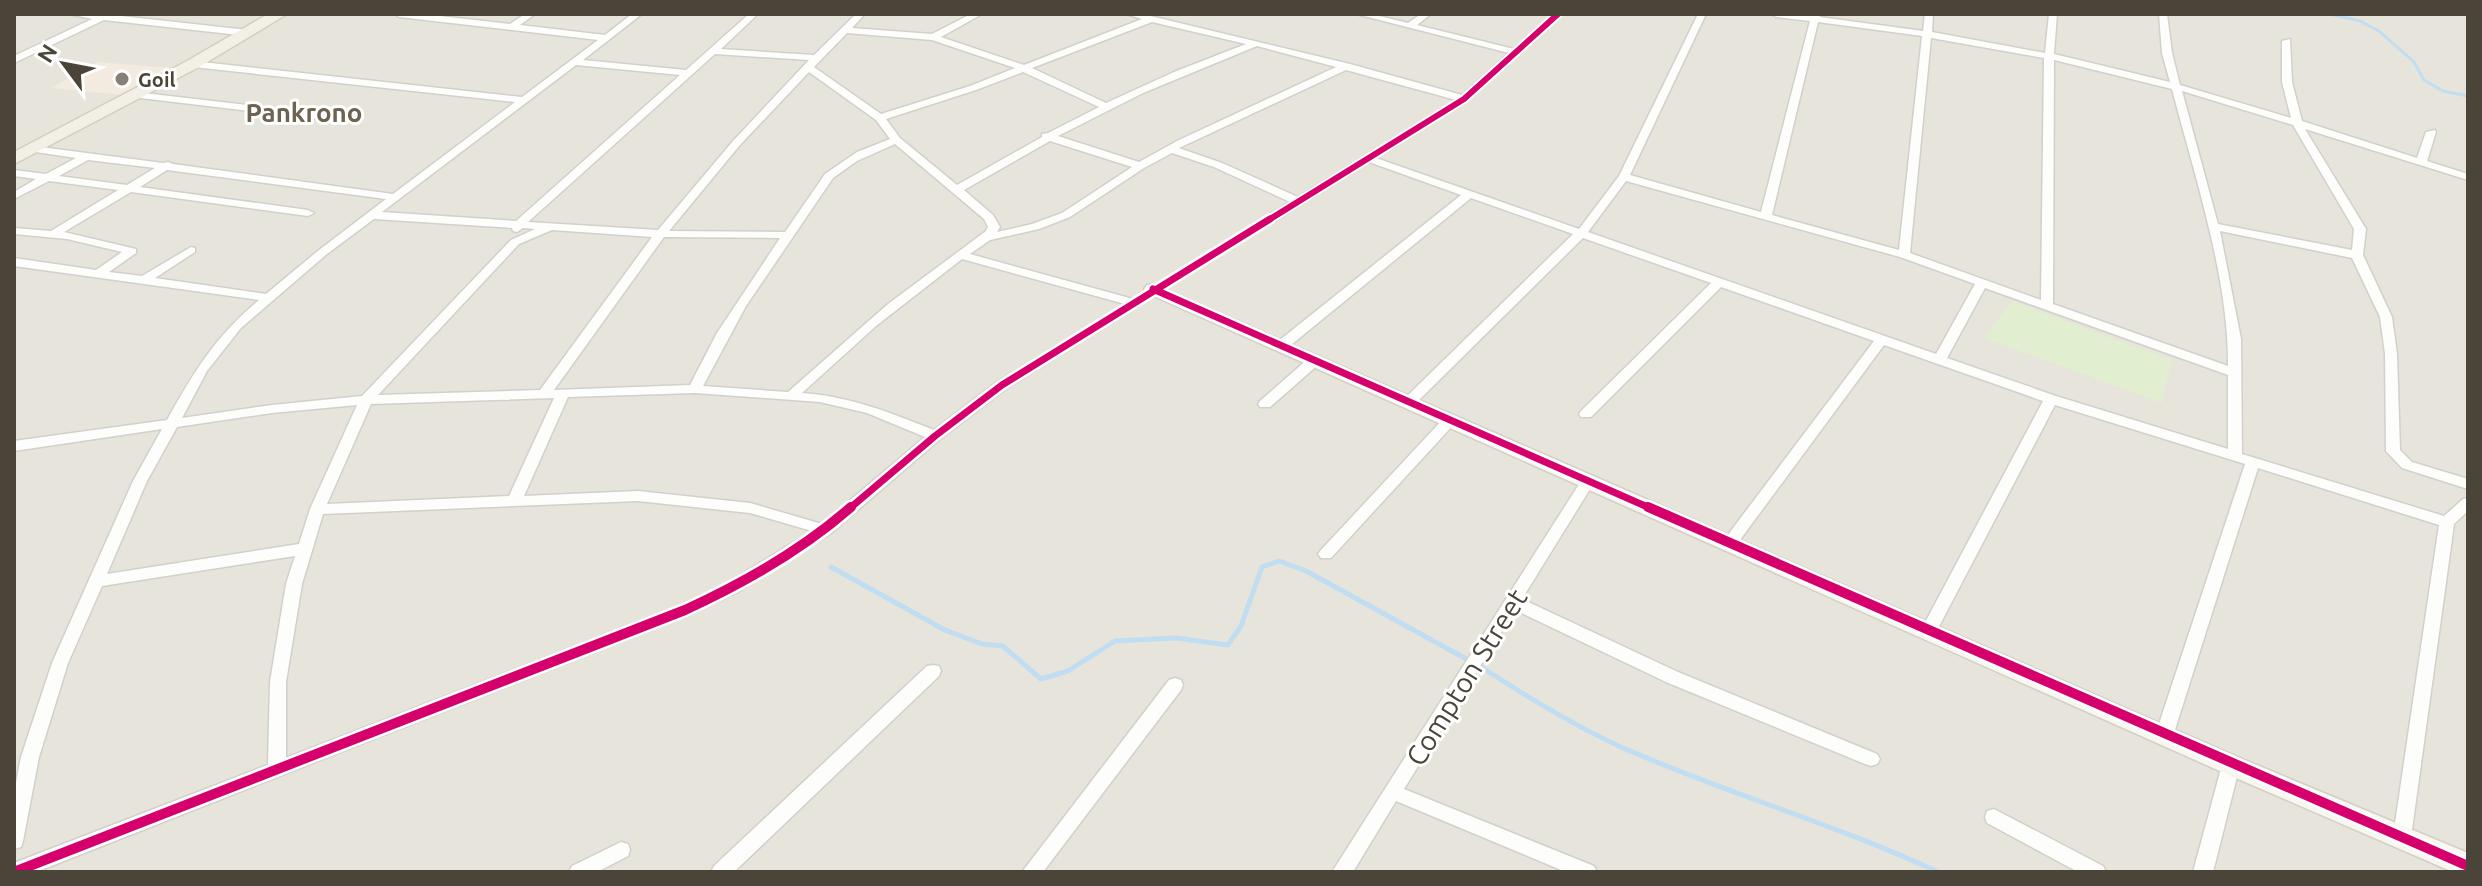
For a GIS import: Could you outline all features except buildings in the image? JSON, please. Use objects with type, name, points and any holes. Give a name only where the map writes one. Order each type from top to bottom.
[{"type":"main road","points":[[14,159],[193,64],[279,14]]},
{"type":"street","points":[[73,14],[248,33]]},
{"type":"street","points":[[399,14],[608,38]]},
{"type":"street","points":[[513,26],[531,14]]},
{"type":"street","points":[[14,841],[34,744],[60,663],[140,481],[201,371],[221,343],[268,298],[370,215],[638,14]]},
{"type":"street","points":[[515,242],[519,224],[754,14]]},
{"type":"street","points":[[545,393],[660,234],[811,62],[861,14]]},
{"type":"street","points":[[933,37],[978,14]]},
{"type":"street","points":[[1130,14],[1347,66],[1464,99]]},
{"type":"street","points":[[1360,14],[1516,52]]},
{"type":"street","points":[[1410,26],[1427,14]]},
{"type":"street","points":[[14,872],[685,610],[730,589],[825,530],[935,436],[1002,385],[1296,200],[1464,99],[1558,14]]},
{"type":"street","points":[[1409,402],[1582,232],[1624,177],[1702,14]]},
{"type":"street","points":[[1776,14],[1815,16],[1929,34],[2178,87],[2468,177]]},
{"type":"street","points":[[1904,255],[1929,14]]},
{"type":"street","points":[[2047,305],[2049,58],[2053,14]]},
{"type":"street","points":[[2163,14],[2167,53],[2213,226],[2230,305],[2235,373],[2235,457]]},
{"type":"street","points":[[1766,216],[1815,16]]},
{"type":"street","points":[[14,60],[103,17]]},
{"type":"street","points":[[880,118],[973,88],[1151,19]]},
{"type":"street","points":[[846,30],[933,37],[1021,67],[1104,106]]},
{"type":"street","points":[[2287,41],[2287,82],[2298,126],[2360,229],[2357,255],[2386,317],[2391,354],[2393,451],[2400,462],[2468,484]]},
{"type":"street","points":[[955,191],[1046,136],[1104,106],[1256,43]]},
{"type":"street","points":[[715,51],[811,62],[880,118],[896,140],[989,217],[994,227],[990,237]]},
{"type":"street","points":[[574,62],[689,73]]},
{"type":"street","points":[[193,64],[521,100]]},
{"type":"street","points":[[792,395],[835,353],[960,255],[990,237],[1035,227],[1066,215],[1171,149],[1347,66]]},
{"type":"street","points":[[135,95],[325,117]]},
{"type":"street","points":[[2421,163],[2431,132]]},
{"type":"street","points":[[1046,136],[1140,166]]},
{"type":"street","points":[[695,389],[713,348],[829,176],[845,162],[896,140]]},
{"type":"street","points":[[33,149],[393,197]]},
{"type":"street","points":[[1171,149],[1218,165],[1296,200]]},
{"type":"street","points":[[14,196],[87,156]]},
{"type":"street","points":[[1367,158],[1467,196],[1582,232],[1718,283],[2051,399],[2447,522]]},
{"type":"street","points":[[51,235],[168,165]]},
{"type":"street","points":[[14,173],[308,213]]},
{"type":"street","points":[[1624,177],[1904,255],[2235,373]]},
{"type":"street","points":[[1281,346],[1467,196]]},
{"type":"street","points":[[370,215],[660,234],[787,235]]},
{"type":"street","points":[[277,769],[278,682],[285,626],[303,549],[317,509],[366,400],[515,242],[553,226]]},
{"type":"street","points":[[2213,226],[2357,255]]},
{"type":"street","points":[[14,231],[132,251],[100,273]]},
{"type":"street","points":[[146,279],[191,250]]},
{"type":"street","points":[[960,255],[1132,302]]},
{"type":"street","points":[[14,262],[268,298]]},
{"type":"street","points":[[1939,360],[1982,282]]},
{"type":"street","points":[[1586,414],[1718,283]]},
{"type":"street","points":[[1153,289],[2164,736],[2468,866]]},
{"type":"street","points":[[1729,544],[1881,340]]},
{"type":"street","points":[[1265,404],[1314,361]]},
{"type":"street","points":[[14,446],[272,409],[366,400],[695,389],[820,398],[871,410],[935,436]]},
{"type":"street","points":[[515,500],[563,393]]},
{"type":"street","points":[[1928,632],[2051,399]]},
{"type":"street","points":[[1326,554],[1450,420]]},
{"type":"street","points":[[2164,736],[2253,462]]},
{"type":"street","name":"Compton Street","points":[[1342,872],[1588,481]]},
{"type":"street","points":[[317,509],[638,496],[750,508],[825,530]]},
{"type":"street","points":[[2402,837],[2447,522],[2468,503]]},
{"type":"street","points":[[96,581],[303,549]]},
{"type":"street","points":[[1513,602],[1672,677],[1871,759]]},
{"type":"street","points":[[721,872],[933,671]]},
{"type":"street","points":[[1032,872],[1175,685]]},
{"type":"street","points":[[2203,872],[2231,765]]},
{"type":"street","points":[[1393,792],[1587,872]]},
{"type":"street","points":[[1994,817],[2096,872]]},
{"type":"street","points":[[579,872],[621,850]]},
{"type":"shaded area","points":[[14,14],[271,14],[14,153]]},
{"type":"shaded area","points":[[280,14],[2468,14],[2468,872],[14,872],[14,160]]},
{"type":"shaded area","points":[[98,62],[174,68],[124,95],[51,88]]},
{"type":"green space","points":[[2012,301],[2172,360],[2162,403],[1984,338]]},
{"type":"waterway","points":[[2330,14],[2360,21],[2379,31],[2414,62],[2424,80],[2443,91],[2468,96]]},
{"type":"waterway","points":[[831,567],[945,630],[982,644],[1003,646],[1041,679],[1068,671],[1115,641],[1176,638],[1228,645],[1241,626],[1262,567],[1279,561],[1306,571],[1470,661]]},
{"type":"waterway","points":[[1478,665],[1548,709],[1621,747],[1938,872]]},
{"type":"cycle path","points":[[14,872],[685,610],[730,589],[825,530],[935,436],[1002,385],[1464,99],[1558,14]]},
{"type":"cycle path","points":[[1153,289],[2231,765],[2468,866]]},
{"type":"place","name":"Goil","points":[[122,79]]},
{"type":"district","name":"Pankrono","points":[[304,112]]}]
